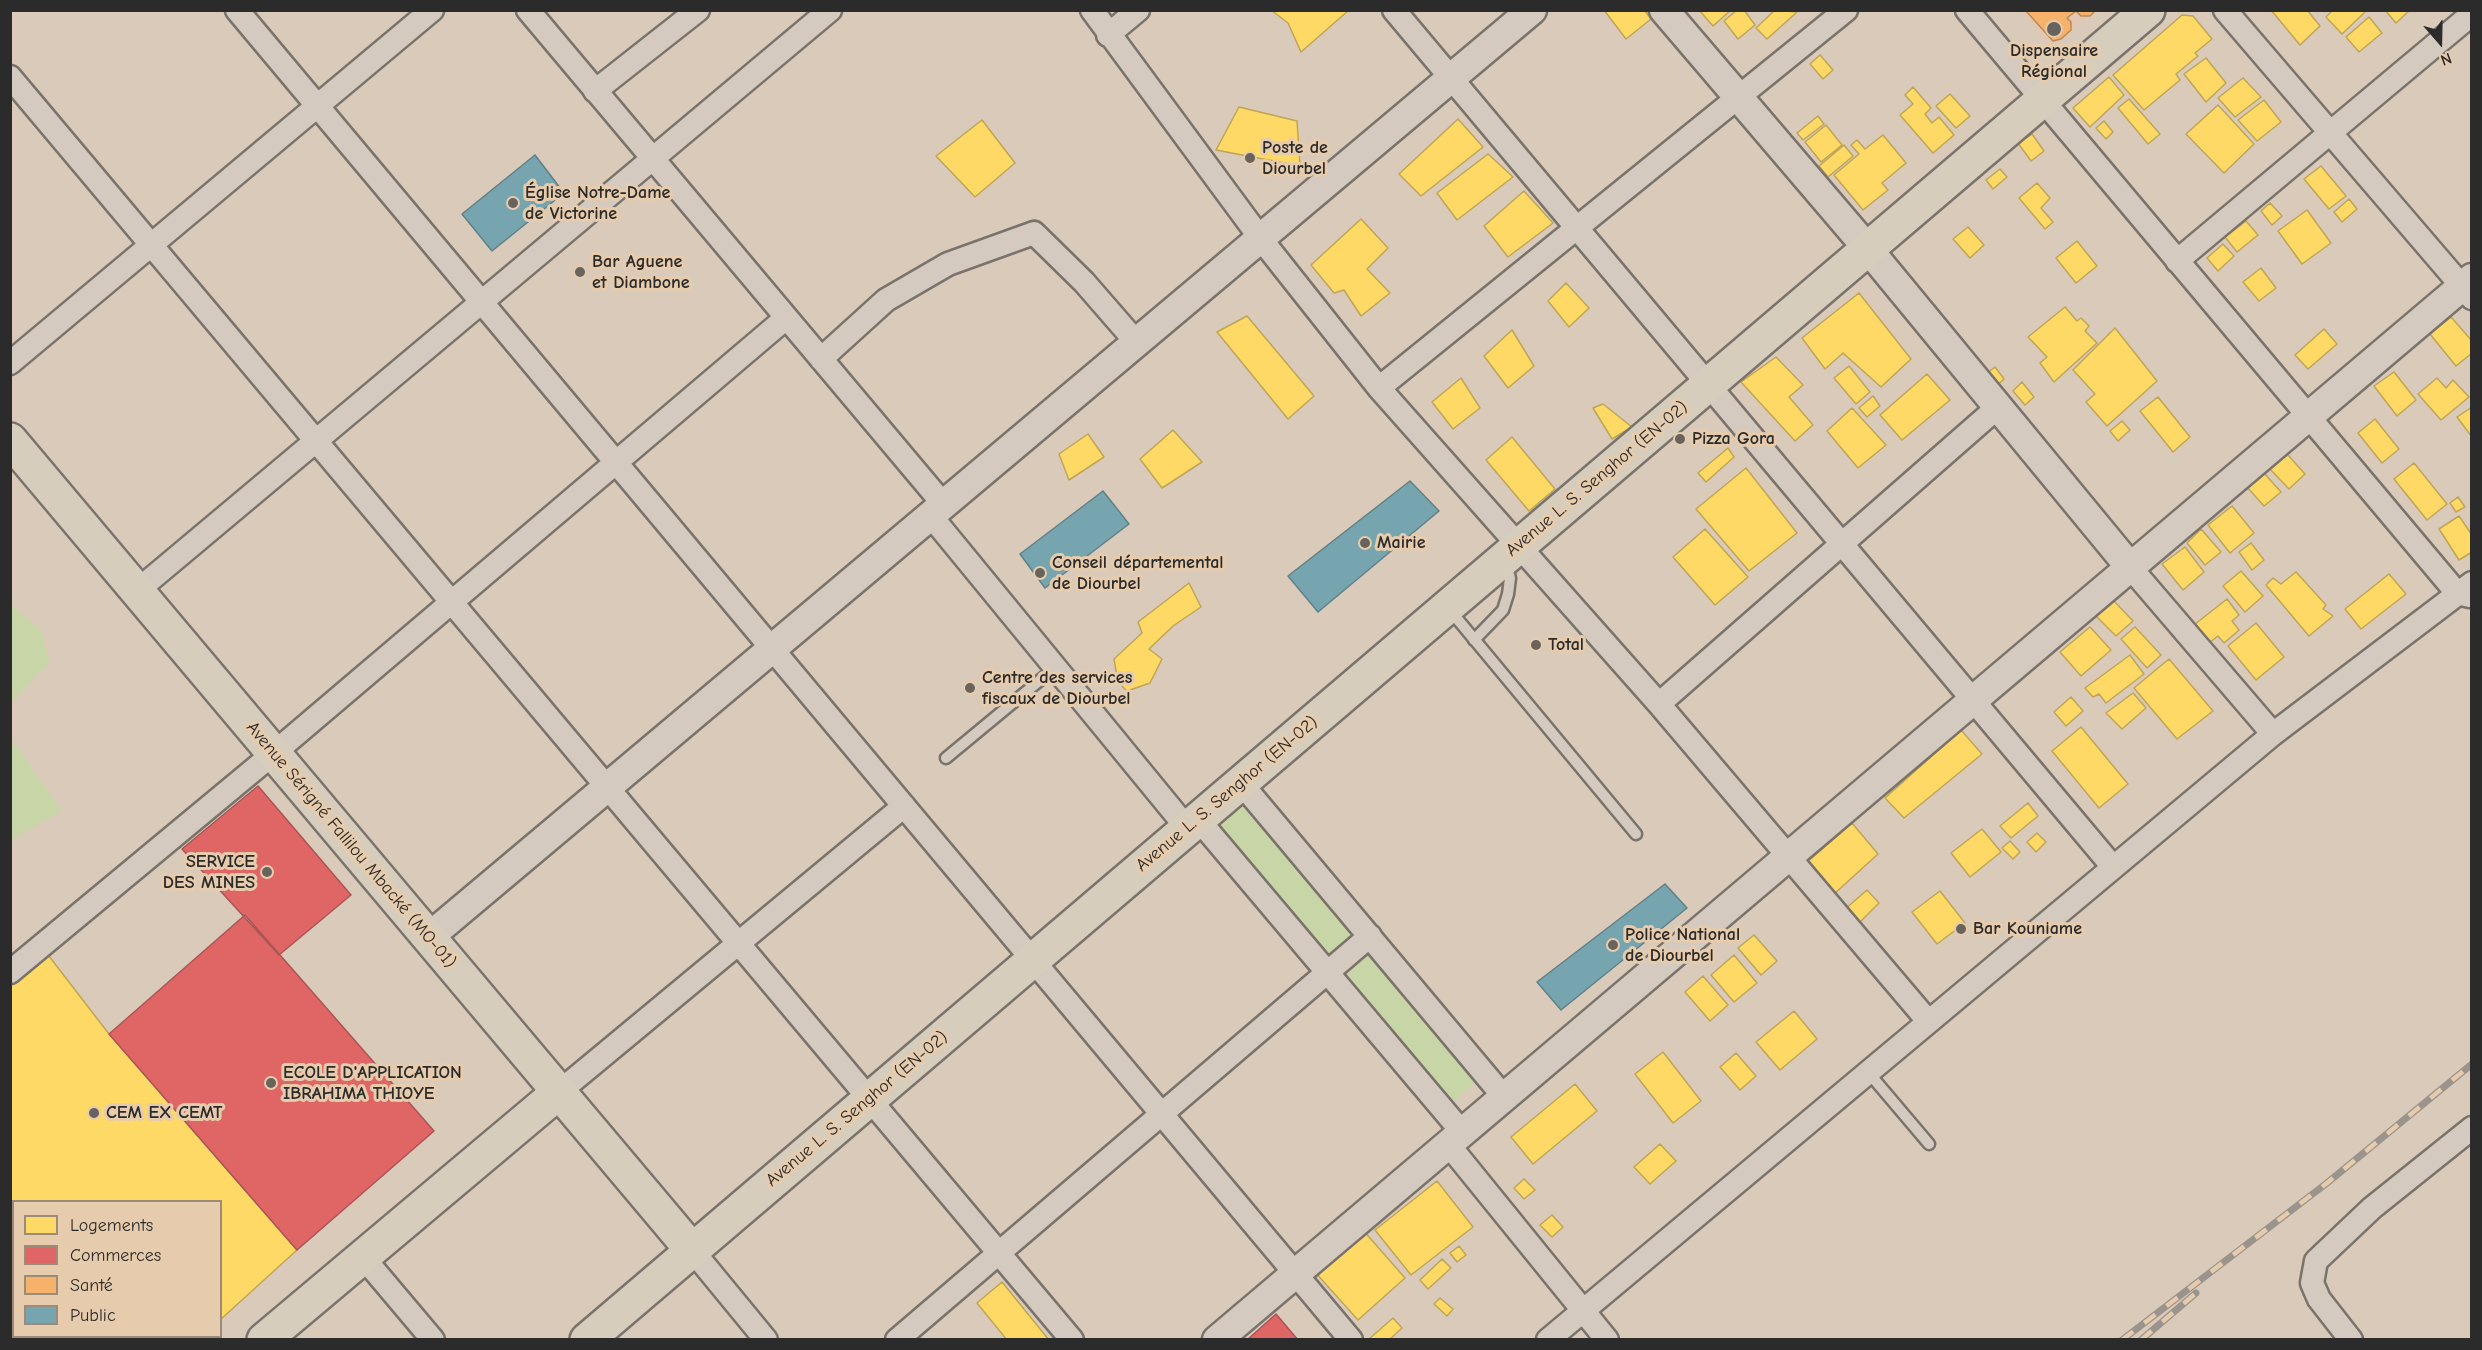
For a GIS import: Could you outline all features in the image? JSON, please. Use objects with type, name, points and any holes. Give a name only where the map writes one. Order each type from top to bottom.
[{"type":"main road","name":"Avenue L. S. Senghor (EN-02)","points":[[586,1340],[2148,10]]},
{"type":"main road","name":"Avenue Sérigné Fallilou Mbacké (MO-01)","points":[[10,440],[692,1250]]},
{"type":"main road","points":[[264,1340],[559,1092]]},
{"type":"street","points":[[237,10],[1351,1340]]},
{"type":"street","points":[[10,363],[432,10]]},
{"type":"street","points":[[528,10],[821,359],[1056,667],[1326,973],[1455,1138],[1606,1340]]},
{"type":"street","points":[[595,91],[698,10]]},
{"type":"street","points":[[138,590],[653,159],[803,19],[830,10]]},
{"type":"street","points":[[1092,10],[1108,36],[1261,239],[1511,552],[1659,704],[1928,1021]]},
{"type":"street","points":[[1108,36],[1138,10]]},
{"type":"street","points":[[1394,10],[2113,867]]},
{"type":"street","points":[[429,937],[1532,10]]},
{"type":"street","points":[[1664,10],[1868,249],[2130,567],[2273,734]]},
{"type":"street","points":[[1379,388],[1846,10]]},
{"type":"street","points":[[1548,1340],[2273,734],[2467,591],[2308,417],[1967,10]]},
{"type":"street","points":[[1217,1340],[2308,417],[2468,288],[2224,10]]},
{"type":"street","points":[[2177,261],[2472,14]]},
{"type":"street","points":[[10,77],[1072,1340]]},
{"type":"street","points":[[821,359],[886,300],[948,264],[1034,233],[1084,282],[1137,343]]},
{"type":"street","points":[[10,972],[274,753],[786,318]]},
{"type":"street","points":[[1659,704],[1998,407]]},
{"type":"street","points":[[1241,783],[1504,1097]]},
{"type":"street","points":[[559,1092],[904,806]]},
{"type":"street","points":[[897,1340],[1370,936]]},
{"type":"street","points":[[2351,1340],[2315,1291],[2312,1282],[2316,1261],[2372,1208],[2472,1128]]},
{"type":"street","points":[[692,1250],[766,1340]]},
{"type":"street","points":[[363,1257],[432,1340]]},
{"type":"lane","points":[[1474,639],[1503,610],[1508,594],[1511,552]]},
{"type":"lane","points":[[1447,607],[1636,834]]},
{"type":"lane","points":[[946,758],[1056,667]]},
{"type":"lane","points":[[1868,1072],[1929,1144]]},
{"type":"shaded area","name":"Dispensaire Régional","points":[[2020,11],[2094,11],[2051,47]]},
{"type":"green space","points":[[11,605],[40,629],[50,661],[11,703]]},
{"type":"green space","points":[[11,738],[62,811],[10,840]]},
{"type":"green space","points":[[1238,797],[1476,1082],[1450,1104],[1212,819]]},
{"type":"building: Logements","points":[[1271,10],[1349,10],[1301,52],[1288,23]]},
{"type":"building: Logements","points":[[1604,10],[1644,10],[1651,19],[1626,39]]},
{"type":"building: Logements","points":[[1699,10],[1731,10],[1713,26]]},
{"type":"building: Logements","points":[[1737,10],[1744,10],[1755,25],[1738,39],[1724,21]]},
{"type":"building: Logements","points":[[1775,10],[1797,12],[1767,39],[1756,28]]},
{"type":"building: Logements","points":[[2271,10],[2307,10],[2320,26],[2300,45]]},
{"type":"building: Logements","points":[[2333,10],[2365,10],[2365,12],[2342,34],[2326,17]]},
{"type":"building: Logements","points":[[2385,10],[2410,10],[2396,23]]},
{"type":"building: Logements","points":[[2182,15],[2193,16],[2212,39],[2195,53],[2198,56],[2176,74],[2180,80],[2144,110],[2113,75]]},
{"type":"building: Logements","points":[[2369,17],[2382,33],[2359,52],[2346,37]]},
{"type":"building: Logements","points":[[1820,55],[1833,70],[1823,79],[1810,64]]},
{"type":"building: Logements","points":[[2206,58],[2226,83],[2206,102],[2184,74]]},
{"type":"building: Logements","points":[[2109,77],[2124,95],[2090,127],[2073,108]]},
{"type":"building: Logements","points":[[2243,78],[2261,97],[2235,117],[2218,98]]},
{"type":"building: Logements","points":[[1913,87],[1931,108],[1925,114],[1932,123],[1939,117],[1954,135],[1933,153],[1900,115],[1913,104],[1905,95]]},
{"type":"building: Logements","points":[[1950,94],[1970,116],[1956,128],[1936,106]]},
{"type":"building: Logements","points":[[2129,99],[2160,134],[2148,144],[2118,108]]},
{"type":"building: Logements","points":[[2264,100],[2281,122],[2257,141],[2238,120]]},
{"type":"building: Logements","points":[[2218,105],[2254,144],[2224,173],[2186,134]]},
{"type":"building: Logements","points":[[1239,107],[1297,121],[1300,166],[1216,150]]},
{"type":"building: Logements","points":[[1818,116],[1824,124],[1803,140],[1797,133]]},
{"type":"building: Logements","points":[[1458,119],[1483,147],[1421,196],[1399,174]]},
{"type":"building: Logements","points":[[982,120],[1015,163],[975,197],[936,156]]},
{"type":"building: Logements","points":[[2104,121],[2113,132],[2106,139],[2096,128]]},
{"type":"building: Logements","points":[[1826,125],[1842,145],[1821,162],[1805,142]]},
{"type":"building: Logements","points":[[2032,134],[2044,151],[2031,161],[2018,143]]},
{"type":"building: Logements","points":[[1883,135],[1906,163],[1882,183],[1888,190],[1863,210],[1834,175],[1859,154],[1851,145],[1857,140],[1865,149]]},
{"type":"building: Logements","points":[[1844,145],[1853,156],[1828,177],[1819,166]]},
{"type":"building: Logements","points":[[1488,154],[1513,177],[1457,220],[1437,193]]},
{"type":"building: Logements","points":[[2321,166],[2346,196],[2329,209],[2304,179]]},
{"type":"building: Logements","points":[[2000,169],[2007,177],[1993,189],[1986,180]]},
{"type":"building: Logements","points":[[2037,183],[2050,198],[2041,208],[2053,222],[2045,229],[2019,198]]},
{"type":"building: Logements","points":[[1524,191],[1553,223],[1508,257],[1484,226]]},
{"type":"building: Logements","points":[[2349,199],[2357,209],[2342,222],[2334,212]]},
{"type":"building: Logements","points":[[2270,203],[2282,216],[2272,225],[2261,211]]},
{"type":"building: Logements","points":[[2307,210],[2331,243],[2302,264],[2278,231]]},
{"type":"building: Logements","points":[[1361,219],[1388,248],[1367,269],[1390,293],[1361,316],[1344,290],[1334,293],[1311,265]]},
{"type":"building: Logements","points":[[2246,221],[2258,235],[2237,252],[2225,237]]},
{"type":"building: Logements","points":[[1968,227],[1984,245],[1970,258],[1953,239]]},
{"type":"building: Logements","points":[[2077,241],[2097,266],[2076,283],[2056,258]]},
{"type":"building: Logements","points":[[2223,244],[2234,256],[2218,271],[2207,258]]},
{"type":"building: Logements","points":[[2261,268],[2276,288],[2259,301],[2243,282]]},
{"type":"building: Logements","points":[[1566,283],[1589,308],[1569,327],[1548,301]]},
{"type":"building: Logements","points":[[1859,293],[1911,359],[1881,387],[1843,353],[1825,369],[1802,338]]},
{"type":"building: Logements","points":[[2065,307],[2077,321],[2081,318],[2089,326],[2085,331],[2097,343],[2054,382],[2040,363],[2047,357],[2028,337]]},
{"type":"building: Logements","points":[[1247,316],[1314,396],[1288,419],[1217,332]]},
{"type":"building: Logements","points":[[2451,317],[2472,341],[2472,353],[2456,366],[2430,334]]},
{"type":"building: Logements","points":[[2115,328],[2157,381],[2107,426],[2086,402],[2095,394],[2073,370]]},
{"type":"building: Logements","points":[[2324,329],[2337,344],[2308,369],[2295,355]]},
{"type":"building: Logements","points":[[1512,330],[1534,366],[1508,388],[1484,356]]},
{"type":"building: Logements","points":[[1776,357],[1803,385],[1789,397],[1813,425],[1795,441],[1741,382]]},
{"type":"building: Logements","points":[[1849,366],[1870,392],[1856,404],[1834,378]]},
{"type":"building: Logements","points":[[1995,367],[2004,379],[1993,389],[1982,377]]},
{"type":"building: Logements","points":[[2394,372],[2416,400],[2397,416],[2374,386]]},
{"type":"building: Logements","points":[[1927,374],[1950,400],[1902,440],[1880,415]]},
{"type":"building: Logements","points":[[1461,378],[1480,408],[1453,429],[1432,402]]},
{"type":"building: Logements","points":[[2437,378],[2446,388],[2453,380],[2469,397],[2441,420],[2418,394]]},
{"type":"building: Logements","points":[[2022,382],[2034,397],[2025,405],[2013,391]]},
{"type":"building: Logements","points":[[1873,396],[1880,406],[1867,417],[1859,408]]},
{"type":"building: Logements","points":[[2158,397],[2190,437],[2173,452],[2140,411]]},
{"type":"building: Logements","points":[[1603,404],[1632,427],[1612,439],[1593,408]]},
{"type":"building: Logements","points":[[2472,407],[2472,437],[2457,417]]},
{"type":"building: Logements","points":[[1852,408],[1886,445],[1858,468],[1827,431]]},
{"type":"building: Logements","points":[[2375,419],[2399,449],[2382,463],[2358,433]]},
{"type":"building: Logements","points":[[2122,421],[2130,430],[2118,441],[2110,431]]},
{"type":"building: Logements","points":[[1173,430],[1202,462],[1162,488],[1140,459]]},
{"type":"building: Logements","points":[[1088,434],[1104,457],[1069,480],[1059,454]]},
{"type":"building: Logements","points":[[1512,437],[1555,489],[1529,511],[1486,460]]},
{"type":"building: Logements","points":[[1728,448],[1734,457],[1706,482],[1698,473]]},
{"type":"building: Logements","points":[[2287,454],[2305,474],[2289,489],[2270,469]]},
{"type":"building: Logements","points":[[2414,463],[2447,504],[2427,520],[2394,479]]},
{"type":"building: Logements","points":[[1746,468],[1797,533],[1749,571],[1696,509]]},
{"type":"building: Logements","points":[[2264,473],[2281,492],[2264,506],[2247,487]]},
{"type":"building: Logements","points":[[2458,497],[2465,507],[2456,512],[2450,503]]},
{"type":"building: Logements","points":[[2232,506],[2254,533],[2230,553],[2208,525]]},
{"type":"building: Logements","points":[[2459,516],[2472,535],[2472,552],[2459,560],[2439,529]]},
{"type":"building: Logements","points":[[1705,529],[1748,577],[1715,605],[1673,557]]},
{"type":"building: Logements","points":[[2201,529],[2221,552],[2205,565],[2187,543]]},
{"type":"building: Logements","points":[[2251,543],[2264,560],[2252,570],[2239,552]]},
{"type":"building: Logements","points":[[2185,547],[2204,572],[2183,590],[2162,564]]},
{"type":"building: Logements","points":[[2241,571],[2263,596],[2245,612],[2223,586]]},
{"type":"building: Logements","points":[[2296,572],[2326,605],[2323,609],[2333,616],[2309,636],[2266,585],[2273,578],[2281,584]]},
{"type":"building: Logements","points":[[2389,574],[2406,594],[2361,629],[2345,609]]},
{"type":"building: Logements","points":[[1189,583],[1201,607],[1173,626],[1149,649],[1162,659],[1150,683],[1127,691],[1118,682],[1114,659],[1142,633],[1138,622]]},
{"type":"building: Logements","points":[[2112,599],[2133,621],[2116,636],[2095,615]]},
{"type":"building: Logements","points":[[2227,599],[2239,615],[2232,621],[2239,630],[2224,643],[2218,636],[2209,643],[2194,625]]},
{"type":"building: Logements","points":[[2256,623],[2284,657],[2256,680],[2228,646]]},
{"type":"building: Logements","points":[[2090,627],[2111,650],[2081,676],[2060,652]]},
{"type":"building: Logements","points":[[2135,627],[2161,655],[2147,668],[2121,639]]},
{"type":"building: Logements","points":[[2130,655],[2144,674],[2106,703],[2099,694],[2093,697],[2085,688]]},
{"type":"building: Logements","points":[[2169,659],[2213,711],[2177,739],[2134,688]]},
{"type":"building: Logements","points":[[2133,693],[2146,708],[2122,729],[2106,713]]},
{"type":"building: Logements","points":[[2071,697],[2083,711],[2066,726],[2054,712]]},
{"type":"building: Logements","points":[[2081,727],[2128,784],[2099,808],[2052,751]]},
{"type":"building: Logements","points":[[1961,730],[1982,754],[1904,818],[1885,798]]},
{"type":"building: Logements","points":[[2028,803],[2038,816],[2011,838],[2000,826]]},
{"type":"building: Logements","points":[[1852,823],[1878,854],[1834,894],[1805,864]]},
{"type":"building: Logements","points":[[1982,829],[2001,852],[1970,877],[1951,853]]},
{"type":"building: Logements","points":[[2037,833],[2046,842],[2036,852],[2027,842]]},
{"type":"building: Logements","points":[[2010,841],[2020,852],[2013,859],[2002,848]]},
{"type":"building: Logements","points":[[1867,890],[1879,903],[1858,924],[1844,910]]},
{"type":"building: Logements","points":[[1940,891],[1965,923],[1937,944],[1912,912]]},
{"type":"building: Logements","points":[[1754,935],[1777,961],[1761,975],[1738,948]]},
{"type":"building: Logements","name":"CEM EX CEMT","points":[[45,951],[109,1034],[297,1250],[222,1318],[222,1200],[12,1200],[12,1250],[10,1251],[10,981]]},
{"type":"building: Logements","points":[[1734,955],[1757,983],[1734,1002],[1711,975]]},
{"type":"building: Logements","points":[[1703,976],[1728,1005],[1710,1021],[1685,992]]},
{"type":"building: Logements","points":[[1794,1011],[1817,1039],[1780,1070],[1756,1042]]},
{"type":"building: Logements","points":[[1663,1052],[1701,1101],[1673,1123],[1635,1074]]},
{"type":"building: Logements","points":[[1736,1053],[1756,1076],[1740,1090],[1720,1067]]},
{"type":"building: Logements","points":[[1575,1084],[1597,1111],[1533,1164],[1511,1137]]},
{"type":"building: Logements","points":[[1660,1144],[1676,1161],[1650,1184],[1634,1167]]},
{"type":"building: Logements","points":[[1524,1179],[1535,1190],[1524,1199],[1514,1188]]},
{"type":"building: Logements","points":[[1437,1181],[1473,1227],[1411,1275],[1375,1230]]},
{"type":"building: Logements","points":[[1552,1215],[1563,1227],[1552,1237],[1540,1225]]},
{"type":"building: Logements","points":[[1362,1229],[1405,1278],[1358,1320],[1314,1271]]},
{"type":"building: Logements","points":[[1459,1246],[1466,1255],[1457,1262],[1450,1253]]},
{"type":"building: Logements","points":[[1442,1259],[1451,1268],[1428,1289],[1420,1280]]},
{"type":"building: Logements","points":[[1002,1282],[1049,1340],[1007,1340],[977,1303]]},
{"type":"building: Logements","points":[[1440,1298],[1453,1309],[1447,1316],[1434,1304]]},
{"type":"building: Logements","points":[[1393,1318],[1402,1328],[1389,1340],[1369,1339]]},
{"type":"building: Logements","points":[[114,1338],[200,1338],[198,1340],[116,1340]]},
{"type":"building: Commerces","name":"SERVICE DES MINES","points":[[258,786],[351,895],[279,955],[182,849]]},
{"type":"building: Commerces","name":"ECOLE D'APPLICATION IBRAHIMA THIOYE","points":[[245,915],[434,1131],[297,1250],[109,1034]]},
{"type":"building: Commerces","points":[[1276,1314],[1298,1340],[1247,1340]]},
{"type":"building: Santé","name":"Dispensaire Régional","points":[[2025,10],[2096,10],[2090,16],[2081,16],[2076,11],[2067,18],[2071,22],[2071,30],[2061,39],[2053,41]]},
{"type":"building: Public","name":"Église Notre-Dame de Victorine","points":[[535,155],[564,193],[492,251],[462,214]]},
{"type":"building: Public","name":"Mairie","points":[[1410,481],[1439,511],[1318,612],[1288,576]]},
{"type":"building: Public","points":[[1103,491],[1129,524],[1045,588],[1020,554]]},
{"type":"building: Public","name":"Police National de Diourbel","points":[[1665,884],[1687,908],[1561,1010],[1537,982]]},
{"type":"railway","points":[[2122,1340],[2327,1183],[2472,1064]]},
{"type":"railway","points":[[2141,1340],[2196,1293]]},
{"type":"place","name":"Dispensaire Régional","points":[[2054,29]]},
{"type":"place","name":"Poste de Diourbel","points":[[1250,158]]},
{"type":"place","name":"Église Notre-Dame de Victorine","points":[[513,203]]},
{"type":"place","name":"Bar Aguene et Diambone","points":[[580,272]]},
{"type":"place","name":"Pizza Gora","points":[[1680,439]]},
{"type":"place","name":"Mairie","points":[[1365,543]]},
{"type":"place","name":"Conseil départemental de Diourbel","points":[[1040,573]]},
{"type":"place","name":"Total","points":[[1536,645]]},
{"type":"place","name":"Centre des services fiscaux de Diourbel","points":[[970,688]]},
{"type":"place","name":"SERVICE DES MINES","points":[[267,872]]},
{"type":"place","name":"Bar Kouniame","points":[[1961,929]]},
{"type":"place","name":"Police National de Diourbel","points":[[1613,945]]},
{"type":"place","name":"ECOLE D'APPLICATION IBRAHIMA THIOYE","points":[[271,1083]]},
{"type":"place","name":"CEM EX CEMT","points":[[94,1113]]}]
